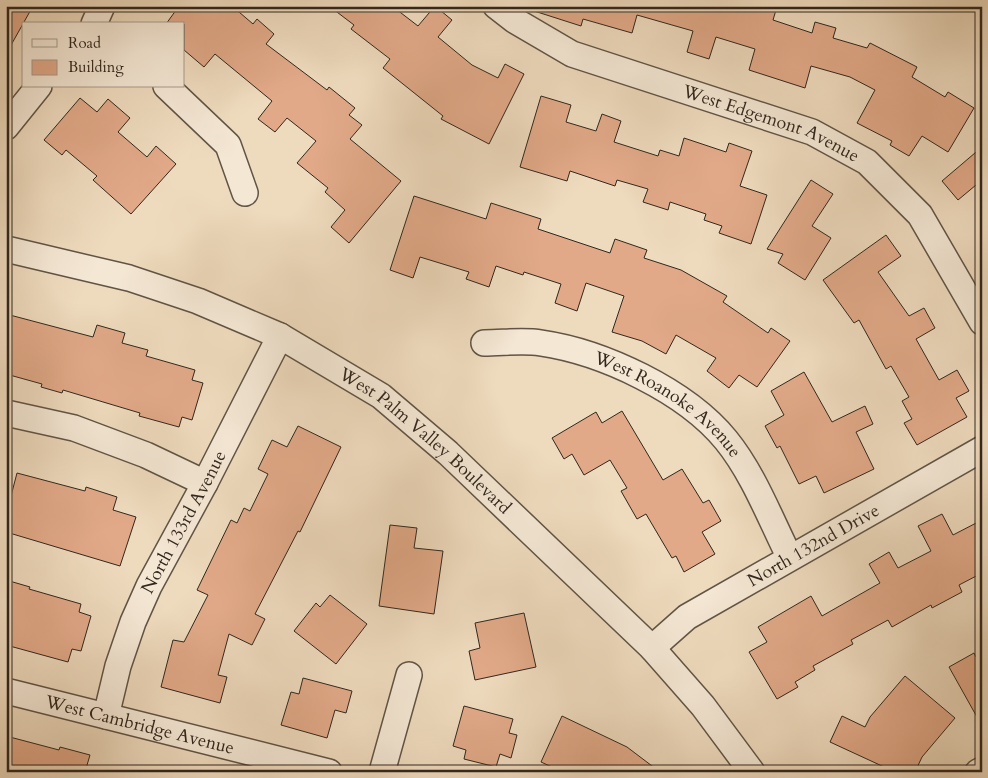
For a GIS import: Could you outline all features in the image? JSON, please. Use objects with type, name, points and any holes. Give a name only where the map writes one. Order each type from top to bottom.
[{"type":"street","name":"West Edgemont Avenue","points":[[496,6],[514,20],[572,54],[812,132],[867,162],[920,215],[982,322]]},
{"type":"street","points":[[6,126],[37,88]]},
{"type":"street","points":[[168,88],[228,145],[245,193]]},
{"type":"street","name":"West Palm Valley Boulevard","points":[[6,249],[129,278],[198,301],[280,336],[381,396],[448,453],[652,648],[703,706],[752,772]]},
{"type":"street","name":"North 133rd Avenue","points":[[106,716],[118,666],[133,622],[149,586],[205,484],[280,336]]},
{"type":"street","name":"West Roanoke Avenue","points":[[484,342],[541,342],[598,357],[650,380],[693,408],[726,440],[789,556]]},
{"type":"street","points":[[6,413],[74,428],[146,455],[205,484]]},
{"type":"street","name":"North 132nd Drive","points":[[652,648],[687,617],[789,556],[982,449]]},
{"type":"street","points":[[382,772],[409,675]]},
{"type":"street","name":"West Cambridge Avenue","points":[[6,692],[330,772]]},
{"type":"building","points":[[6,6],[33,6],[24,22],[22,22],[22,26],[6,54]]},
{"type":"building","points":[[179,6],[232,6],[253,24],[257,19],[274,34],[266,44],[327,90],[329,87],[355,108],[349,115],[362,125],[350,139],[401,181],[349,243],[331,227],[345,210],[325,192],[328,188],[297,163],[316,141],[287,118],[275,132],[258,119],[272,101],[215,54],[204,67],[185,51],[185,22],[167,22]]},
{"type":"building","points":[[329,6],[392,6],[418,26],[435,6],[452,20],[438,37],[472,65],[498,78],[505,64],[524,74],[489,144],[441,119],[443,116],[383,68],[390,59],[351,29],[354,25]]},
{"type":"building","points":[[531,6],[763,6],[776,10],[773,20],[812,33],[815,22],[836,28],[833,38],[867,48],[870,43],[917,67],[912,77],[945,97],[948,92],[974,108],[948,152],[922,136],[909,156],[890,145],[892,141],[857,123],[875,90],[850,77],[811,66],[805,88],[749,70],[755,49],[716,37],[709,59],[687,52],[693,31],[637,15],[632,33],[583,19],[581,26],[531,10]]},
{"type":"building","points":[[541,96],[571,105],[566,122],[596,131],[602,114],[621,121],[614,142],[658,156],[660,150],[679,156],[684,138],[726,152],[729,143],[752,151],[740,186],[767,195],[751,244],[719,233],[722,226],[704,220],[706,214],[670,202],[668,210],[643,202],[648,189],[617,180],[615,186],[570,171],[567,181],[520,167]]},
{"type":"building","points":[[80,98],[97,112],[108,99],[130,118],[118,132],[147,157],[156,146],[176,164],[131,214],[93,180],[97,176],[66,150],[62,155],[44,140]]},
{"type":"building","points":[[982,147],[982,180],[958,200],[942,181]]},
{"type":"building","points":[[811,180],[833,194],[812,226],[831,238],[805,280],[778,263],[783,254],[767,249]]},
{"type":"building","points":[[414,196],[486,219],[491,203],[541,219],[538,229],[610,253],[615,239],[647,250],[644,258],[681,270],[727,296],[723,302],[768,333],[771,328],[790,341],[757,387],[739,375],[729,388],[707,371],[716,358],[676,335],[666,354],[642,341],[612,332],[624,296],[586,283],[577,311],[555,303],[561,284],[524,272],[523,275],[496,266],[489,287],[466,279],[469,272],[420,257],[413,278],[390,270]]},
{"type":"building","points":[[886,235],[901,256],[878,272],[909,316],[924,308],[935,328],[916,339],[939,380],[957,370],[969,391],[956,398],[967,417],[917,445],[904,423],[912,419],[902,401],[909,397],[891,366],[886,369],[859,320],[854,323],[823,280]]},
{"type":"building","points":[[6,314],[93,337],[97,325],[125,333],[122,343],[148,350],[146,356],[195,370],[192,380],[203,383],[192,420],[182,417],[179,427],[139,416],[140,413],[63,390],[62,393],[41,387],[42,384],[6,374]]},
{"type":"building","points":[[804,372],[832,422],[865,406],[873,424],[856,432],[874,469],[824,493],[816,476],[799,484],[780,446],[777,448],[765,426],[784,415],[771,391]]},
{"type":"building","points":[[622,411],[663,480],[682,469],[703,503],[709,500],[721,521],[702,532],[715,554],[684,572],[676,556],[672,558],[646,514],[637,519],[621,491],[627,488],[610,460],[584,475],[572,454],[564,459],[552,438],[596,412],[602,423]]},
{"type":"building","points":[[298,426],[341,447],[300,532],[298,531],[255,614],[265,619],[252,645],[229,634],[218,675],[227,677],[220,703],[161,687],[173,640],[184,642],[208,595],[197,590],[231,520],[237,523],[244,508],[250,511],[268,474],[258,469],[272,440],[287,447]]},
{"type":"building","points":[[17,473],[85,491],[86,487],[117,497],[113,510],[136,517],[120,566],[6,532],[6,515]]},
{"type":"building","points":[[942,514],[953,535],[982,520],[982,573],[959,585],[962,592],[932,608],[931,605],[892,627],[888,620],[851,640],[853,644],[813,666],[815,670],[795,682],[798,687],[777,699],[749,652],[767,642],[758,627],[811,596],[822,616],[880,583],[869,564],[889,552],[898,568],[931,551],[918,526]]},
{"type":"building","points":[[390,525],[417,528],[414,548],[443,551],[434,614],[379,606]]},
{"type":"building","points":[[6,580],[30,587],[29,589],[81,604],[79,612],[91,616],[81,651],[72,649],[68,662],[6,645]]},
{"type":"building","points":[[330,595],[367,624],[336,664],[294,631],[316,603],[320,607]]},
{"type":"building","points":[[524,613],[536,667],[475,680],[469,651],[480,648],[475,623]]},
{"type":"building","points":[[974,653],[976,657],[982,654],[982,726],[949,667]]},
{"type":"building","points":[[905,676],[955,718],[922,757],[915,772],[895,772],[830,742],[842,716],[865,727],[870,717]]},
{"type":"building","points":[[303,678],[352,691],[346,713],[335,710],[327,738],[281,725],[291,692],[299,694]]},
{"type":"building","points":[[464,706],[513,719],[509,733],[517,735],[511,758],[500,754],[496,767],[464,759],[466,750],[453,746]]},
{"type":"building","points":[[562,716],[627,747],[660,772],[563,772],[541,762]]},
{"type":"building","points":[[6,736],[59,750],[60,747],[90,755],[85,772],[6,772]]}]
